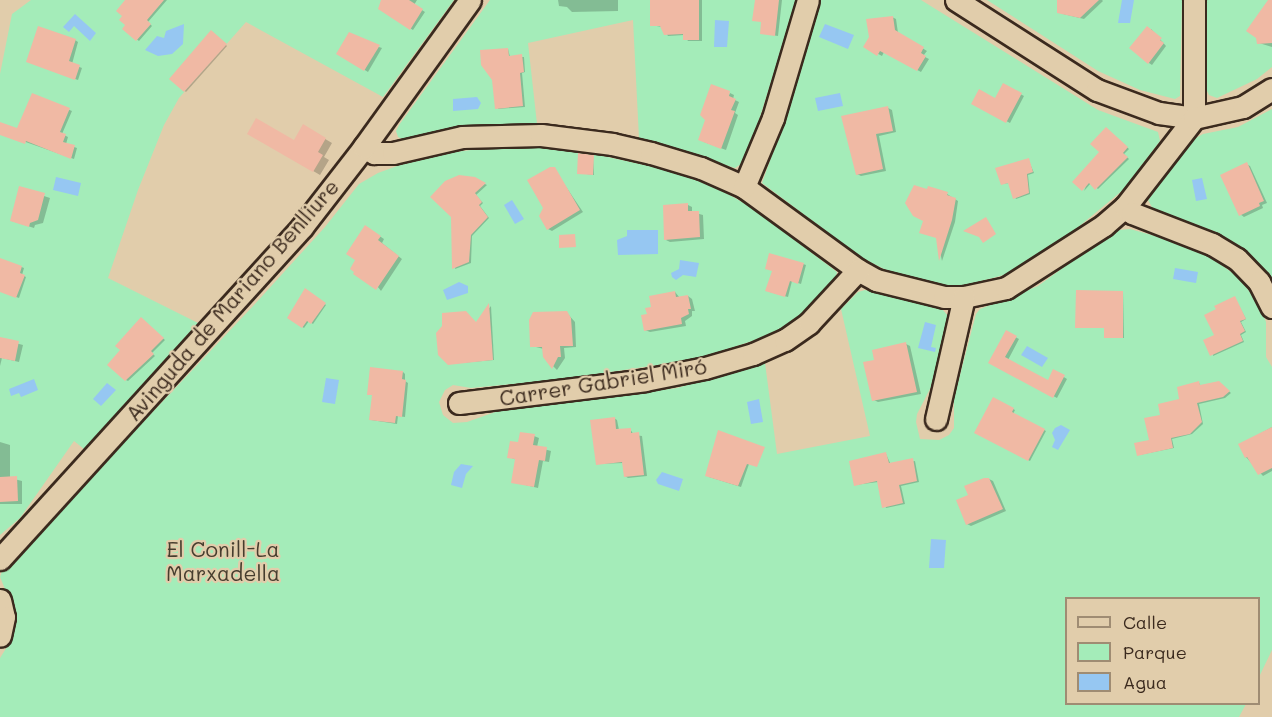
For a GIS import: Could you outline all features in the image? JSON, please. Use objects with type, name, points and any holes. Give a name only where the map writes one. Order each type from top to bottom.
[{"type":"street","name":"Avinguda de Mariano Benlliure","points":[[0,559],[302,227],[364,147],[470,0]]},
{"type":"street","points":[[744,187],[773,118],[808,0]]},
{"type":"street","points":[[956,0],[1097,90],[1159,113],[1194,118],[1243,107],[1272,89]]},
{"type":"street","points":[[364,147],[374,153],[393,153],[462,137],[499,135],[574,138],[651,153],[702,168],[744,187],[858,270],[876,280],[914,291],[964,297],[1006,288],[1089,235],[1125,207],[1194,118],[1194,0]]},
{"type":"street","points":[[1125,207],[1132,213],[1212,244],[1237,259],[1259,282],[1272,307]]},
{"type":"street","name":"Carrer Gabriel Miró","points":[[459,403],[645,380],[753,354],[785,339],[809,323],[858,270]]},
{"type":"street","points":[[936,419],[964,297]]},
{"type":"street","points":[[0,600],[4,617],[0,636]]},
{"type":"green space","points":[[31,0],[454,0],[383,97],[246,22],[179,98],[164,125],[138,190],[108,278],[198,323],[84,449],[74,441],[20,518],[0,535],[0,74],[12,14]]},
{"type":"green space","points":[[490,0],[797,0],[752,142],[744,162],[735,168],[639,138],[633,20],[528,43],[537,124],[472,125],[402,139],[398,137],[396,131],[399,125]]},
{"type":"green space","points":[[821,0],[921,0],[1098,110],[1158,132],[1160,141],[1123,190],[1059,243],[1020,268],[1004,275],[966,285],[945,285],[892,273],[862,258],[762,183],[788,110]]},
{"type":"green space","points":[[987,0],[1182,0],[1180,96],[1175,99],[1140,90],[1098,71]]},
{"type":"green space","points":[[1207,0],[1272,0],[1272,67],[1257,79],[1217,98],[1209,95],[1206,89]]},
{"type":"green space","points":[[1272,109],[1272,279],[1250,254],[1216,232],[1153,209],[1148,200],[1192,140],[1203,134],[1238,127]]},
{"type":"green space","name":"El Conill-La Marxadella","points":[[495,147],[542,148],[594,154],[672,171],[719,189],[751,207],[837,272],[836,277],[812,305],[794,320],[770,335],[698,359],[556,380],[471,388],[453,385],[445,390],[439,402],[443,415],[453,423],[467,422],[498,411],[677,388],[765,363],[777,454],[870,436],[841,309],[858,292],[865,290],[942,309],[948,316],[931,387],[917,414],[916,422],[920,439],[939,440],[949,435],[954,428],[954,398],[976,314],[980,309],[1038,286],[1108,235],[1119,230],[1130,229],[1173,241],[1210,257],[1237,276],[1258,302],[1266,322],[1266,357],[1272,367],[1272,650],[1260,675],[1260,597],[1065,597],[1065,705],[1245,705],[1239,717],[0,717],[0,658],[10,642],[14,624],[13,608],[0,577],[2,571],[254,305],[325,227],[359,184],[378,173],[400,165],[455,152]]},
{"type":"water","points":[[1122,0],[1134,0],[1130,23],[1118,23]]},
{"type":"water","points":[[75,14],[96,33],[90,41],[74,26],[69,32],[63,27]]},
{"type":"water","points":[[715,20],[729,21],[727,47],[714,47]]},
{"type":"water","points":[[184,24],[183,44],[172,54],[158,56],[145,50],[157,36],[164,38],[166,31]]},
{"type":"water","points":[[825,24],[854,35],[848,49],[819,37]]},
{"type":"water","points":[[840,93],[843,106],[818,111],[815,98]]},
{"type":"water","points":[[477,97],[481,103],[478,109],[453,111],[453,99]]},
{"type":"water","points":[[56,177],[81,183],[78,196],[53,190]]},
{"type":"water","points":[[1202,178],[1207,199],[1196,201],[1192,180]]},
{"type":"water","points":[[512,200],[524,219],[515,224],[504,205]]},
{"type":"water","points":[[627,230],[658,230],[658,254],[618,255],[617,240],[627,236]]},
{"type":"water","points":[[680,260],[699,263],[696,277],[683,275],[676,280],[672,277],[671,273],[679,269]]},
{"type":"water","points":[[1175,268],[1198,272],[1196,283],[1173,279]]},
{"type":"water","points":[[459,282],[468,286],[468,293],[447,300],[443,290]]},
{"type":"water","points":[[925,322],[936,325],[931,347],[936,348],[935,352],[918,348]]},
{"type":"water","points":[[1027,346],[1048,358],[1042,367],[1021,355]]},
{"type":"water","points":[[326,378],[339,380],[335,404],[322,402]]},
{"type":"water","points":[[34,379],[38,390],[21,397],[19,393],[11,396],[9,389]]},
{"type":"water","points":[[107,383],[116,390],[101,406],[93,399]]},
{"type":"water","points":[[759,399],[763,422],[751,424],[747,402]]},
{"type":"water","points":[[1061,425],[1070,430],[1058,450],[1052,447],[1055,440],[1052,433]]},
{"type":"water","points":[[461,464],[473,466],[466,474],[462,488],[451,485],[454,472]]},
{"type":"water","points":[[662,472],[683,479],[679,491],[658,484],[656,480]]},
{"type":"water","points":[[931,539],[946,540],[944,568],[929,568]]},
{"type":"building","points":[[125,0],[164,0],[147,20],[151,24],[136,41],[122,29],[125,25],[119,20],[122,16],[116,11]]},
{"type":"building","points":[[381,0],[409,0],[423,9],[410,30],[378,9]]},
{"type":"building","points":[[650,0],[699,0],[699,40],[683,40],[683,34],[664,35],[660,26],[650,26]]},
{"type":"building","points":[[755,0],[779,0],[775,36],[760,34],[761,22],[752,21]]},
{"type":"building","points":[[1057,0],[1099,0],[1080,18],[1057,13]]},
{"type":"building","points":[[1268,0],[1272,0],[1272,43],[1257,44],[1256,38],[1246,31]]},
{"type":"building","points":[[893,16],[895,30],[924,47],[921,53],[926,56],[917,71],[880,51],[877,56],[863,47],[869,37],[866,19]]},
{"type":"building","points":[[38,26],[76,39],[69,61],[80,65],[75,80],[26,62]]},
{"type":"building","points":[[1147,26],[1162,38],[1160,40],[1164,43],[1148,64],[1129,48]]},
{"type":"building","points":[[211,30],[227,44],[184,92],[169,79]]},
{"type":"building","points":[[349,32],[380,45],[364,71],[336,54]]},
{"type":"building","points":[[508,48],[509,56],[522,54],[524,72],[520,73],[523,106],[495,109],[492,80],[481,65],[480,50]]},
{"type":"building","points":[[1003,83],[1022,93],[1006,123],[971,104],[979,89],[995,98]]},
{"type":"building","points":[[711,84],[730,91],[729,96],[736,99],[731,110],[735,111],[721,149],[698,140],[705,120],[700,115]]},
{"type":"building","points":[[32,93],[70,108],[60,132],[66,134],[63,142],[75,145],[71,159],[26,141],[25,144],[0,135],[0,122],[17,128]]},
{"type":"building","points":[[888,106],[893,131],[876,134],[883,169],[856,175],[841,116]]},
{"type":"building","points":[[256,118],[294,140],[303,124],[326,138],[318,152],[323,155],[313,172],[247,134]]},
{"type":"building","points":[[1106,127],[1128,147],[1123,153],[1128,157],[1095,190],[1089,183],[1082,191],[1072,182],[1099,152],[1090,144]]},
{"type":"building","points":[[578,153],[594,155],[593,175],[577,174]]},
{"type":"building","points":[[1029,158],[1033,172],[1027,174],[1029,193],[1013,199],[1008,183],[1001,185],[995,168]]},
{"type":"building","points":[[1247,162],[1264,201],[1259,203],[1260,206],[1239,216],[1220,175]]},
{"type":"building","points":[[550,167],[555,167],[580,210],[547,230],[539,216],[543,208],[527,180]]},
{"type":"building","points":[[459,175],[475,177],[486,183],[475,193],[482,202],[479,205],[488,217],[471,235],[469,262],[452,269],[451,217],[430,197],[445,181]]},
{"type":"building","points":[[914,185],[927,189],[928,186],[948,192],[947,195],[956,198],[952,220],[939,261],[936,238],[919,233],[923,221],[913,216],[905,203]]},
{"type":"building","points":[[19,186],[45,193],[38,220],[30,223],[29,227],[10,221]]},
{"type":"building","points":[[688,203],[688,211],[699,211],[700,237],[664,240],[663,205]]},
{"type":"building","points":[[986,217],[996,234],[983,243],[979,237],[963,231]]},
{"type":"building","points":[[365,225],[381,236],[378,240],[399,256],[376,290],[353,274],[354,272],[350,269],[355,260],[346,254]]},
{"type":"building","points":[[575,234],[576,247],[559,248],[559,235]]},
{"type":"building","points":[[769,253],[804,263],[798,284],[790,281],[785,297],[765,291],[772,271],[765,269]]},
{"type":"building","points":[[0,258],[22,266],[20,273],[25,275],[16,298],[0,292]]},
{"type":"building","points":[[305,288],[326,303],[311,324],[307,321],[302,328],[287,318]]},
{"type":"building","points":[[1076,290],[1123,291],[1123,338],[1104,338],[1104,328],[1075,328]]},
{"type":"building","points":[[675,291],[676,297],[688,295],[691,309],[688,309],[689,314],[681,318],[682,324],[644,331],[641,315],[647,314],[645,308],[651,307],[649,296]]},
{"type":"building","points":[[1235,296],[1246,319],[1240,321],[1245,331],[1240,334],[1243,341],[1210,356],[1203,340],[1214,335],[1204,315],[1216,309],[1214,306]]},
{"type":"building","points":[[489,303],[493,360],[448,365],[438,355],[436,333],[442,326],[442,313],[466,311],[476,322]]},
{"type":"building","points":[[567,311],[571,318],[573,346],[560,346],[561,357],[558,357],[552,369],[543,357],[542,347],[530,347],[529,320],[533,312]]},
{"type":"building","points":[[141,317],[164,338],[151,351],[154,354],[125,381],[107,365],[120,350],[115,346]]},
{"type":"building","points":[[1006,330],[1017,336],[1005,357],[1048,380],[1053,369],[1065,375],[1053,398],[988,363]]},
{"type":"building","points":[[0,337],[19,341],[15,361],[0,358]]},
{"type":"building","points":[[906,342],[917,392],[872,401],[863,362],[874,360],[872,350]]},
{"type":"building","points":[[370,367],[403,371],[402,379],[406,380],[402,417],[396,416],[395,423],[369,420],[372,395],[367,395]]},
{"type":"building","points":[[1199,381],[1200,385],[1219,381],[1230,391],[1223,397],[1197,403],[1202,422],[1190,434],[1171,438],[1173,448],[1137,456],[1134,443],[1149,440],[1144,418],[1160,415],[1158,404],[1179,399],[1177,387]]},
{"type":"building","points":[[993,397],[1014,408],[1012,412],[1045,429],[1028,461],[974,433]]},
{"type":"building","points":[[615,417],[616,429],[631,428],[631,433],[639,432],[644,475],[624,477],[622,462],[596,465],[590,420]]},
{"type":"building","points":[[1272,427],[1272,468],[1258,475],[1238,444]]},
{"type":"building","points":[[718,430],[765,447],[757,467],[747,464],[738,486],[705,476]]},
{"type":"building","points":[[520,432],[535,434],[533,445],[547,447],[545,461],[539,460],[534,487],[511,483],[515,459],[507,458],[510,441],[518,442]]},
{"type":"building","points":[[886,452],[889,463],[913,458],[917,481],[899,485],[903,503],[882,508],[877,481],[854,486],[849,461]]},
{"type":"building","points":[[17,476],[18,501],[0,502],[0,477]]},
{"type":"building","points":[[989,478],[1003,509],[966,525],[956,500],[968,495],[964,486]]}]
